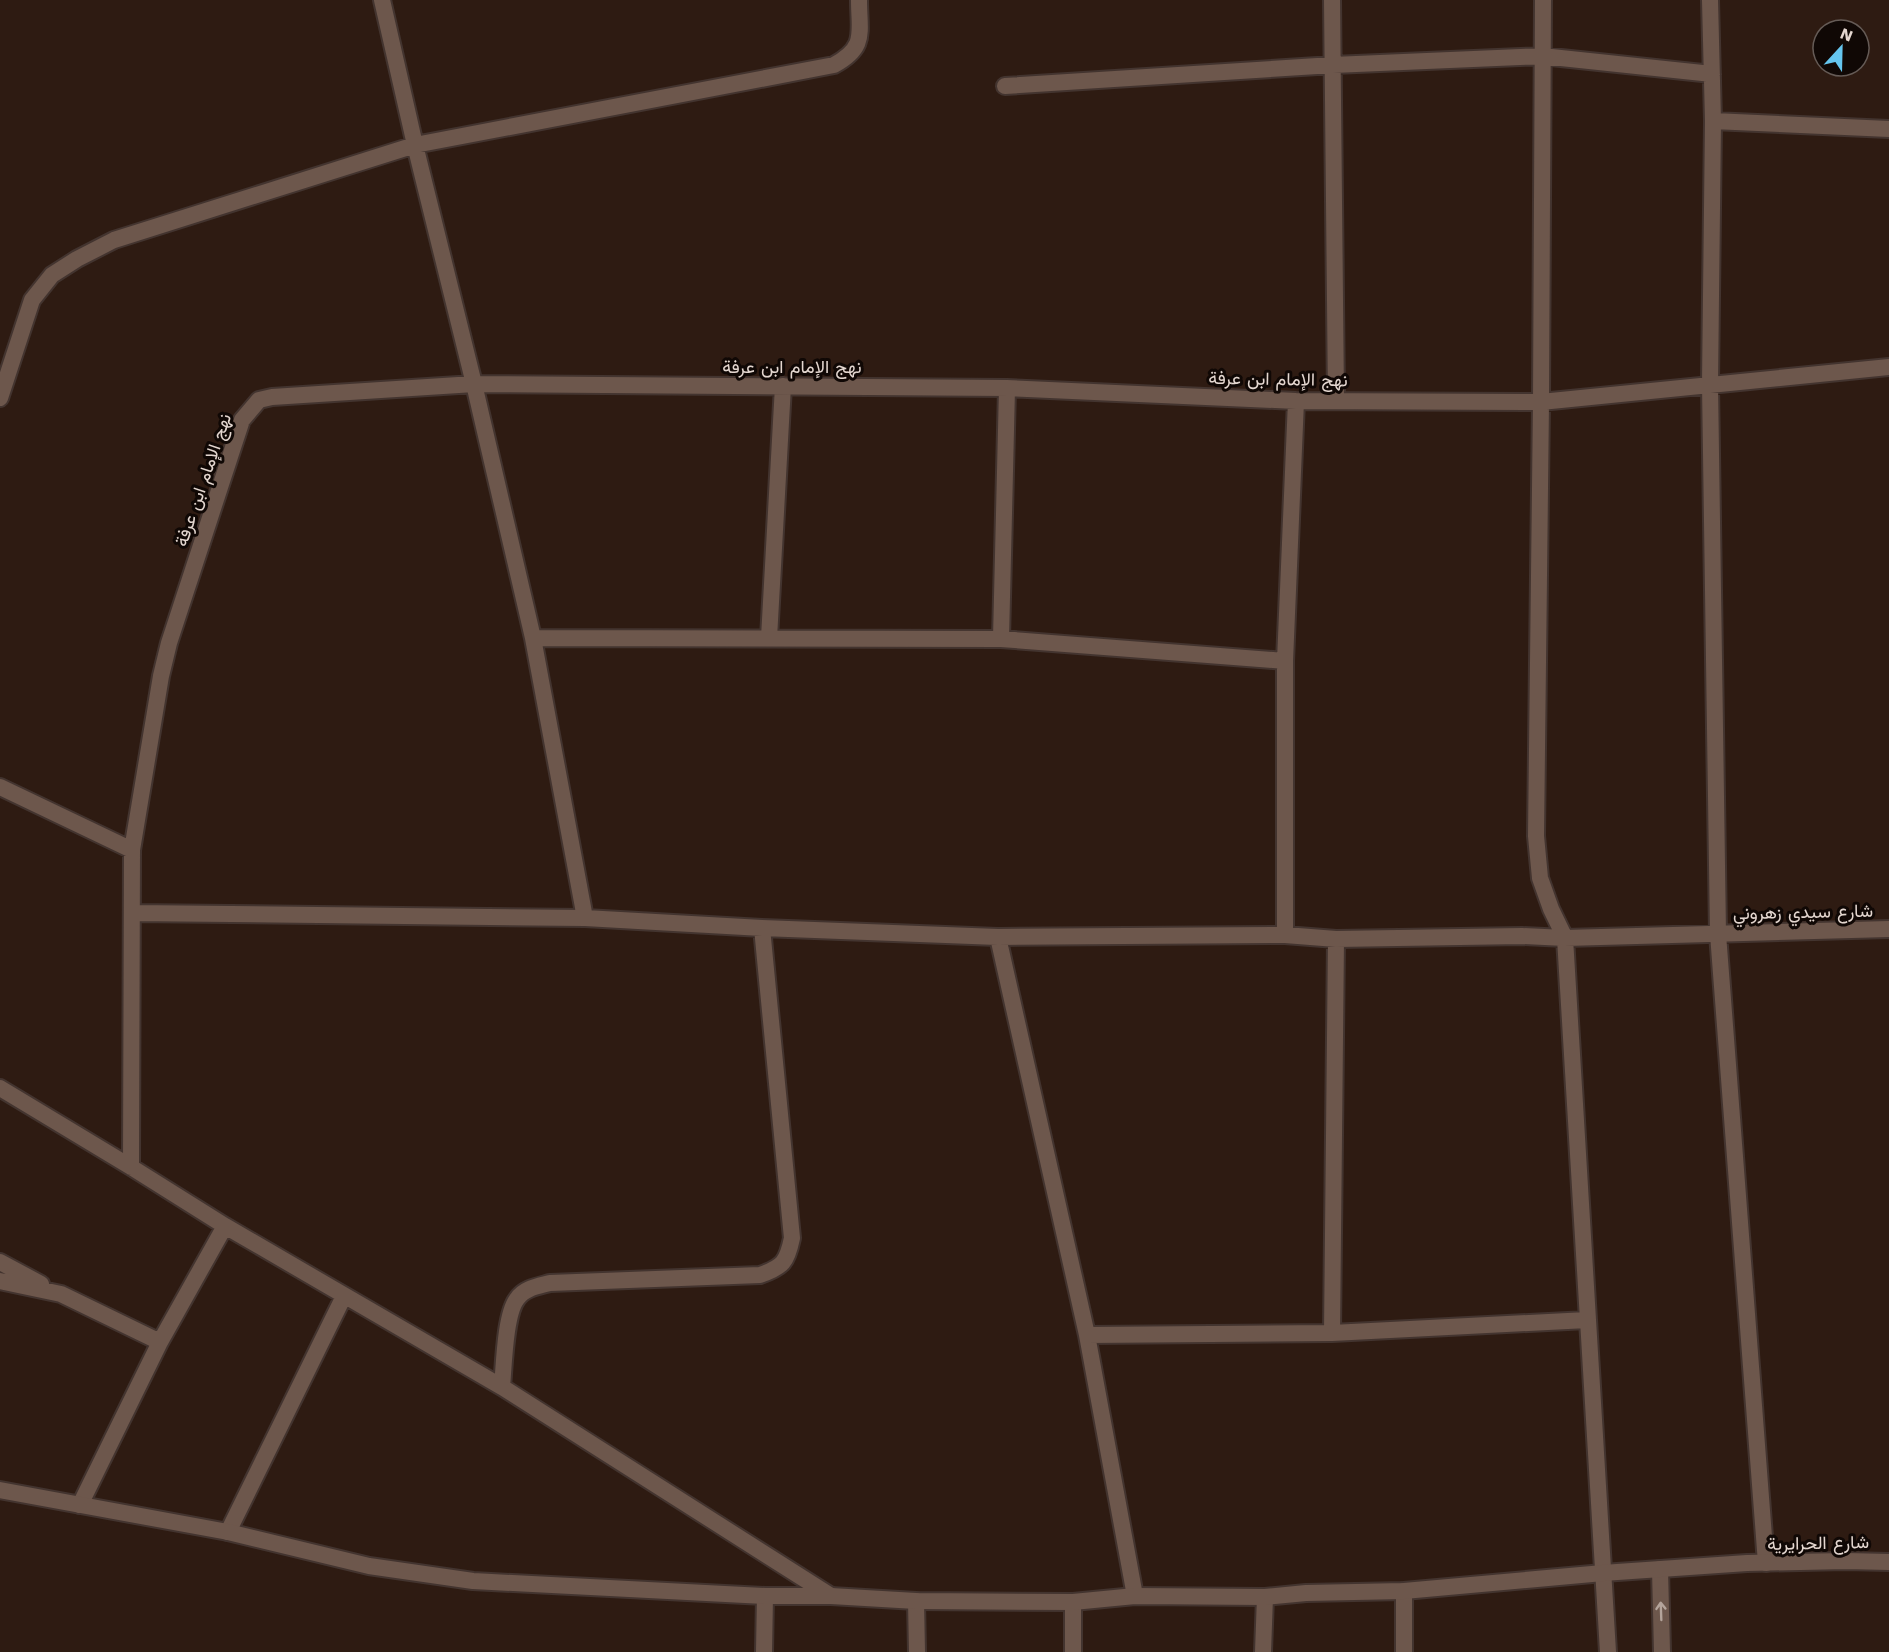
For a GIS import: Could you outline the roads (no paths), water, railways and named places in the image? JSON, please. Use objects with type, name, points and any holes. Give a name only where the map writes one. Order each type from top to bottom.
[{"type":"street","points":[[382,0],[532,638],[585,918]]},
{"type":"street","points":[[0,398],[32,300],[52,275],[114,240],[415,145],[834,65],[855,51],[859,38],[859,0]]},
{"type":"street","points":[[1332,0],[1336,400]]},
{"type":"street","points":[[1543,0],[1536,836],[1540,878],[1565,938],[1608,1652]]},
{"type":"street","points":[[1710,0],[1713,121],[1710,384],[1718,934],[1766,1563]]},
{"type":"street","points":[[1005,86],[1333,65],[1542,56],[1712,74]]},
{"type":"street","points":[[1713,121],[1889,129]]},
{"type":"street","name":"نهج الإمام ابن عرفة","points":[[131,1167],[132,850],[154,707],[166,654],[242,420],[259,400],[272,397],[474,384],[1007,388],[1296,401],[1541,402],[1889,367]]},
{"type":"street","points":[[769,638],[783,386]]},
{"type":"street","points":[[1001,639],[1007,388]]},
{"type":"street","points":[[1285,934],[1285,661],[1296,401]]},
{"type":"street","points":[[532,638],[1001,639],[1285,661]]},
{"type":"street","points":[[0,788],[132,850]]},
{"type":"street","name":"شارع سيدي زهروني","points":[[132,913],[585,918],[762,928],[998,937],[1285,934],[1336,939],[1565,938],[1889,929]]},
{"type":"street","points":[[502,1387],[510,1311],[518,1297],[532,1288],[550,1283],[760,1275],[778,1269],[788,1257],[792,1238],[762,928]]},
{"type":"street","points":[[998,937],[1088,1335],[1135,1596]]},
{"type":"street","points":[[1332,1333],[1336,939]]},
{"type":"street","points":[[0,1088],[225,1226],[502,1387],[831,1596]]},
{"type":"street","points":[[80,1505],[160,1341],[225,1226]]},
{"type":"street","points":[[0,1263],[160,1341]]},
{"type":"street","points":[[0,1281],[61,1294]]},
{"type":"street","points":[[228,1532],[344,1296]]},
{"type":"street","points":[[1088,1335],[1332,1333],[1587,1320]]},
{"type":"street","name":"شارع الحرايرية","points":[[0,1490],[228,1532],[369,1566],[473,1581],[765,1596],[831,1596],[916,1601],[1074,1602],[1135,1596],[1265,1597],[1306,1593],[1404,1591],[1748,1563],[1846,1560],[1889,1562]]},
{"type":"street","points":[[1660,1569],[1662,1652]]},
{"type":"street","points":[[1404,1591],[1404,1652]]},
{"type":"street","points":[[764,1652],[765,1596]]},
{"type":"street","points":[[1263,1652],[1265,1597]]},
{"type":"street","points":[[916,1601],[917,1652]]},
{"type":"street","points":[[1073,1652],[1074,1602]]}]
